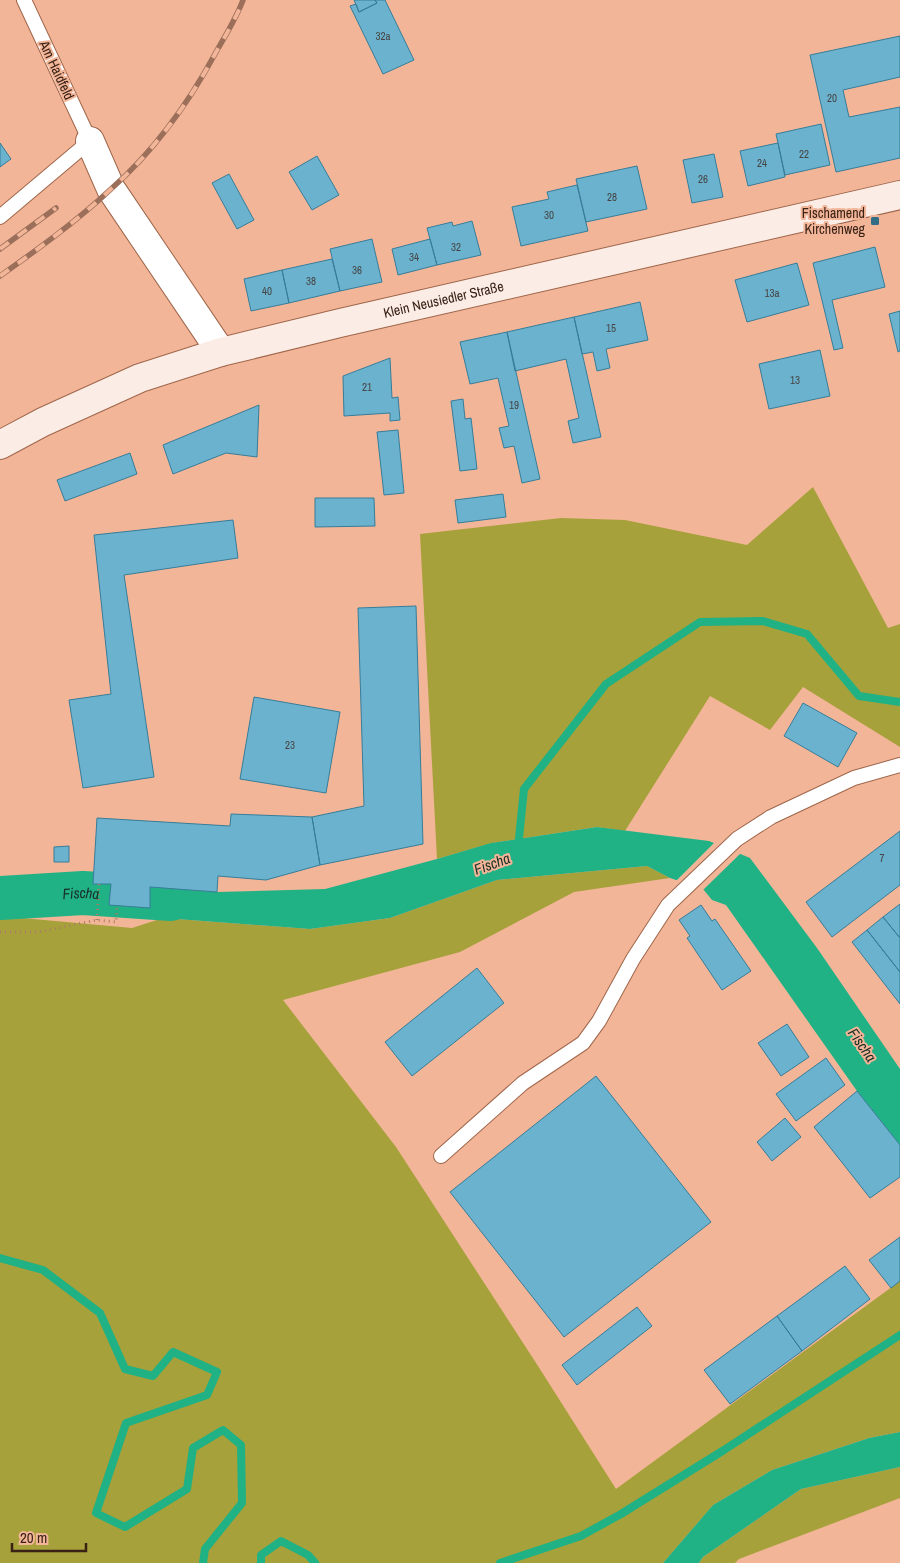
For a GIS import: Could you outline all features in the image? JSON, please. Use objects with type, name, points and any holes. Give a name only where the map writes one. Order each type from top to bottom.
[{"type":"main road","name":"Klein Neusiedler Straße","points":[[0,445],[43,422],[140,378],[221,352],[340,322],[900,195]]},
{"type":"street","points":[[90,141],[111,189],[221,352]]},
{"type":"lane","name":"Am Haidfeld","points":[[24,0],[90,141]]},
{"type":"lane","points":[[0,217],[90,141]]},
{"type":"lane","points":[[441,1156],[523,1082],[583,1043],[599,1021],[638,951],[668,905],[737,839],[771,817],[854,778],[900,765]]},
{"type":"path","points":[[97,920],[99,884]]},
{"type":"path","points":[[0,932],[38,932],[97,920],[116,922],[117,905]]},
{"type":"shaded area","points":[[813,487],[888,628],[900,624],[900,747],[803,687],[770,730],[710,696],[625,831],[597,827],[492,843],[437,859],[420,534],[561,518],[625,520],[747,545]]},
{"type":"shaded area","points":[[647,866],[670,878],[574,892],[460,952],[283,1000],[396,1147],[616,1489],[900,1281],[900,1432],[869,1438],[772,1470],[713,1505],[663,1563],[0,1563],[0,916],[132,928],[163,918],[310,929],[390,918],[497,880]]},
{"type":"shaded area","points":[[900,1467],[900,1498],[739,1559],[735,1563],[699,1563],[703,1557],[801,1489]]},
{"type":"water","points":[[597,827],[709,841],[750,858],[817,948],[900,1069],[900,1145],[857,1091],[726,905],[712,900],[703,889],[670,878],[647,866],[497,880],[390,918],[310,929],[163,918],[150,908],[150,887],[217,892],[325,889],[491,843]]},
{"type":"water","points":[[900,1432],[900,1467],[801,1489],[703,1557],[699,1563],[663,1563],[713,1505],[772,1470],[869,1438]]},
{"type":"pier","points":[[716,841],[742,852],[702,891],[675,882]]},
{"type":"building","points":[[354,0],[375,0],[377,3],[359,12]]},
{"type":"building","points":[[375,0],[385,0],[414,60],[383,74],[350,6],[356,4],[359,12],[377,3]]},
{"type":"building","points":[[900,36],[900,77],[843,90],[849,117],[900,107],[900,158],[836,172],[810,55]]},
{"type":"building","points":[[821,124],[830,165],[785,175],[776,134]]},
{"type":"building","points":[[0,143],[11,159],[0,167]]},
{"type":"building","points":[[778,143],[785,177],[748,186],[740,151]]},
{"type":"building","points":[[714,154],[723,197],[692,203],[683,160]]},
{"type":"building","points":[[317,156],[339,195],[312,210],[289,172]]},
{"type":"building","points":[[637,166],[647,209],[586,222],[576,179]]},
{"type":"building","points":[[229,174],[254,220],[237,229],[212,183]]},
{"type":"building","points":[[577,185],[588,231],[521,246],[512,207],[549,199],[547,192]]},
{"type":"building","points":[[472,221],[481,255],[437,265],[427,228],[452,222],[453,226]]},
{"type":"building","points":[[372,239],[382,282],[340,291],[330,249]]},
{"type":"building","points":[[430,239],[437,265],[398,275],[392,249]]},
{"type":"building","points":[[875,247],[885,287],[832,300],[843,348],[834,350],[813,263]]},
{"type":"building","points":[[332,259],[340,291],[289,303],[282,270]]},
{"type":"building","points":[[797,263],[809,305],[747,322],[735,280]]},
{"type":"building","points":[[282,270],[289,303],[251,311],[244,279]]},
{"type":"building","points":[[640,302],[648,340],[606,349],[610,368],[597,371],[593,352],[582,354],[574,317]]},
{"type":"building","points":[[900,311],[900,351],[898,352],[889,314]]},
{"type":"building","points":[[574,317],[601,437],[573,443],[568,421],[579,418],[566,359],[515,371],[507,332]]},
{"type":"building","points":[[507,332],[540,479],[522,483],[514,446],[504,448],[499,428],[509,426],[498,378],[470,384],[460,342]]},
{"type":"building","points":[[820,350],[830,396],[769,409],[759,364]]},
{"type":"building","points":[[390,358],[392,398],[398,397],[400,420],[390,421],[390,413],[344,416],[343,376]]},
{"type":"building","points":[[463,399],[465,419],[471,418],[477,469],[460,471],[451,401]]},
{"type":"building","points":[[259,405],[257,457],[226,453],[173,474],[163,445]]},
{"type":"building","points":[[398,430],[404,493],[384,495],[377,432]]},
{"type":"building","points":[[130,453],[137,474],[65,501],[57,480]]},
{"type":"building","points":[[503,494],[506,517],[458,523],[455,500]]},
{"type":"building","points":[[315,498],[374,498],[375,526],[315,527]]},
{"type":"building","points":[[233,520],[238,558],[124,575],[154,777],[83,788],[69,700],[111,694],[94,535]]},
{"type":"building","points":[[416,606],[423,844],[320,865],[312,817],[364,806],[358,608]]},
{"type":"building","points":[[254,697],[340,712],[326,793],[240,779]]},
{"type":"building","points":[[803,703],[857,733],[838,767],[784,736]]},
{"type":"building","points":[[231,814],[312,817],[320,865],[266,880],[218,876],[217,892],[150,887],[150,908],[109,905],[111,884],[93,884],[97,818],[230,826]]},
{"type":"building","points":[[900,831],[900,885],[832,937],[806,902]]},
{"type":"building","points":[[69,846],[69,862],[54,862],[54,847]]},
{"type":"building","points":[[900,904],[900,938],[883,917]]},
{"type":"building","points":[[701,905],[712,921],[715,919],[751,971],[722,990],[687,938],[690,936],[679,920]]},
{"type":"building","points":[[883,917],[900,938],[900,972],[867,930]]},
{"type":"building","points":[[867,930],[900,972],[900,1004],[852,942]]},
{"type":"building","points":[[477,968],[504,1003],[412,1076],[385,1042]]},
{"type":"building","points":[[787,1024],[809,1057],[781,1076],[758,1043]]},
{"type":"building","points":[[826,1058],[845,1085],[796,1121],[776,1094]]},
{"type":"building","points":[[596,1076],[711,1222],[564,1337],[450,1192]]},
{"type":"building","points":[[857,1091],[900,1145],[900,1177],[870,1198],[814,1127]]},
{"type":"building","points":[[785,1118],[801,1137],[772,1161],[757,1142]]},
{"type":"building","points":[[900,1237],[900,1281],[891,1288],[869,1260]]},
{"type":"building","points":[[845,1266],[870,1299],[802,1351],[777,1316]]},
{"type":"building","points":[[637,1307],[652,1326],[577,1385],[562,1365]]},
{"type":"building","points":[[777,1316],[802,1351],[730,1404],[704,1370]]},
{"type":"waterway","points":[[518,848],[524,789],[606,684],[700,622],[763,621],[807,634],[859,696],[900,702]]},
{"type":"waterway","points":[[83,893],[113,912],[156,914],[163,907]]},
{"type":"waterway","name":"Fischa","points":[[0,898],[83,893],[171,899]]},
{"type":"waterway","points":[[0,1258],[43,1270],[100,1313],[125,1369],[153,1376],[173,1352],[217,1372],[207,1395],[126,1423],[96,1513],[125,1527],[187,1489],[193,1448],[223,1430],[241,1445],[242,1503],[205,1549],[203,1563]]},
{"type":"waterway","points":[[500,1563],[581,1536],[621,1514],[724,1450],[900,1335]]},
{"type":"waterway","points":[[261,1563],[261,1555],[281,1541],[308,1555],[315,1563]]},
{"type":"railway","points":[[0,276],[85,212],[142,159],[182,109],[205,73],[243,0]]},
{"type":"railway","points":[[0,249],[56,208]]},
{"type":"place","name":"Fischamend Kirchenweg","points":[[875,221]]}]
